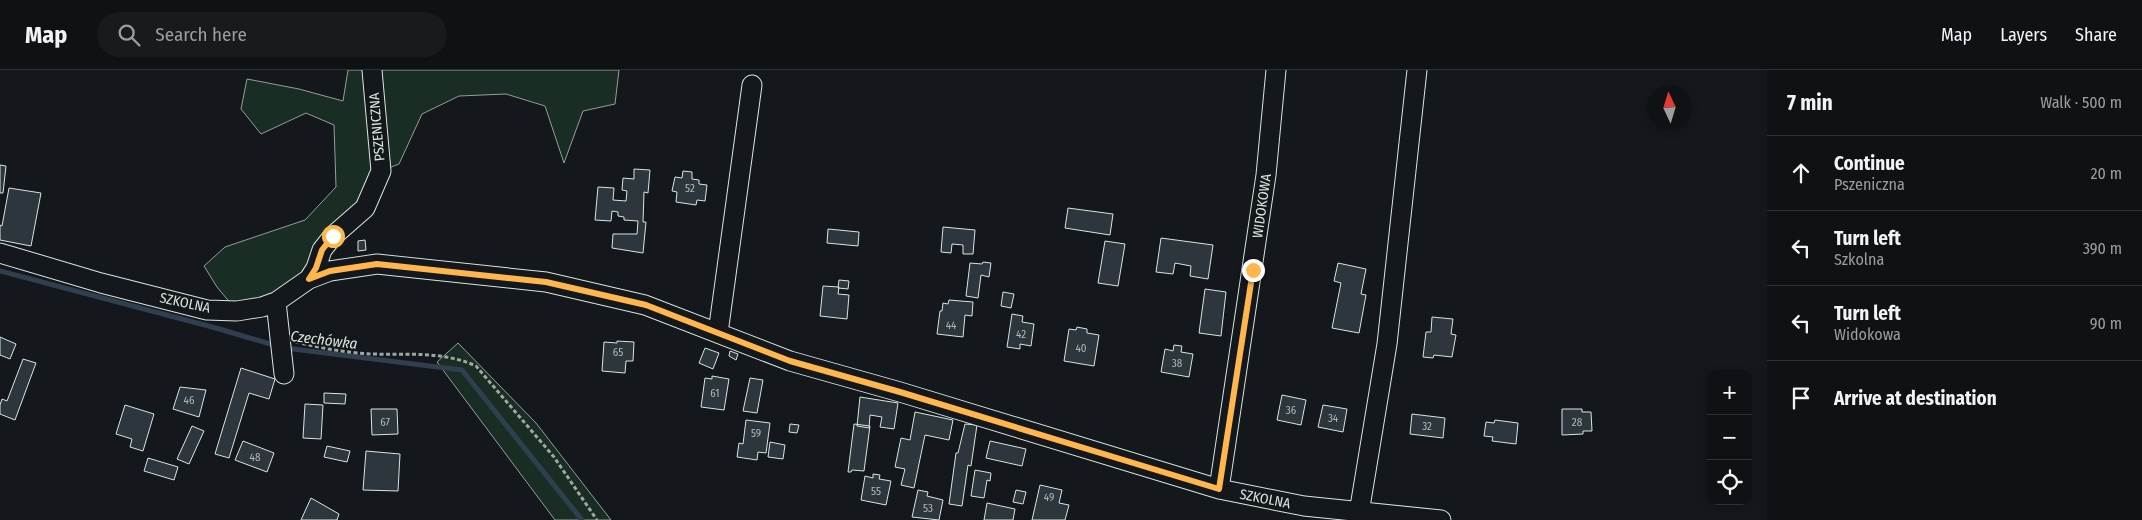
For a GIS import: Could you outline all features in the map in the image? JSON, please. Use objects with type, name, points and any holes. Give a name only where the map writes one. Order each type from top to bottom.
[{"type":"street","name":"PSZENICZNA","points":[[309,279],[316,268],[322,250],[333,236],[365,208],[381,170],[372,70]]},
{"type":"street","name":"WIDOKOWA","points":[[1219,489],[1264,194],[1276,70]]},
{"type":"street","points":[[1359,513],[1387,344],[1417,70]]},
{"type":"street","points":[[718,333],[752,85]]},
{"type":"street","name":"SZKOLNA","points":[[0,253],[101,283],[207,310],[237,311],[262,307],[276,302],[309,279],[330,271],[377,264],[546,282],[646,305],[790,361],[900,392],[1219,489],[1304,506],[1441,520]]},
{"type":"street","points":[[276,302],[284,374]]},
{"type":"path","points":[[281,338],[309,345],[371,354],[422,353],[459,358],[476,366],[554,458],[596,520]]},
{"type":"green space","points":[[348,70],[619,70],[615,104],[583,111],[564,163],[545,106],[506,94],[459,96],[422,114],[399,164],[381,171],[359,207],[291,286],[262,300],[232,305],[217,287],[204,266],[225,247],[305,220],[336,187],[334,125],[306,113],[261,134],[241,109],[247,79],[299,89],[343,101]]},
{"type":"green space","points":[[458,343],[536,423],[611,520],[555,520],[437,362]]},
{"type":"building","points":[[0,165],[6,166],[3,193],[0,193]]},
{"type":"building","points":[[634,169],[650,170],[648,193],[644,192],[643,222],[646,222],[643,253],[612,248],[613,234],[637,234],[638,221],[624,220],[624,217],[618,216],[618,212],[612,211],[611,221],[595,220],[598,187],[614,188],[613,200],[626,201],[627,191],[622,190],[623,178],[634,179]]},
{"type":"building","points":[[683,171],[692,172],[692,179],[699,180],[699,184],[707,185],[705,201],[697,200],[696,205],[676,202],[677,192],[672,191],[675,177],[682,178]]},
{"type":"building","points":[[9,188],[41,193],[31,246],[0,240],[0,225],[2,226]]},
{"type":"building","points":[[1068,208],[1113,214],[1110,235],[1065,228]]},
{"type":"building","points":[[943,227],[975,230],[973,254],[963,254],[963,245],[952,244],[951,253],[941,252]]},
{"type":"building","points":[[828,229],[859,232],[858,246],[827,243]]},
{"type":"building","points":[[1161,238],[1213,245],[1208,279],[1190,276],[1191,266],[1175,263],[1173,274],[1156,272]]},
{"type":"building","points":[[365,240],[366,250],[358,251],[358,241]]},
{"type":"building","points":[[1105,241],[1125,244],[1118,286],[1098,283]]},
{"type":"building","points":[[983,262],[991,263],[989,277],[981,275],[978,298],[966,296],[970,263],[982,264]]},
{"type":"building","points":[[1338,263],[1366,269],[1361,294],[1366,295],[1359,333],[1332,328],[1341,283],[1334,281]]},
{"type":"building","points":[[839,280],[849,281],[848,289],[838,288]]},
{"type":"building","points":[[823,286],[839,287],[838,294],[849,295],[847,319],[820,316]]},
{"type":"building","points":[[1205,289],[1226,292],[1221,336],[1199,333]]},
{"type":"building","points":[[1003,292],[1014,294],[1011,308],[1001,306]]},
{"type":"building","points":[[949,300],[973,302],[972,316],[965,315],[963,337],[937,334],[940,311],[942,311],[943,303],[948,304]]},
{"type":"building","points":[[1012,314],[1023,316],[1022,322],[1034,324],[1031,346],[1020,344],[1020,349],[1007,347]]},
{"type":"building","points":[[1432,317],[1453,319],[1451,334],[1456,335],[1452,357],[1434,355],[1433,358],[1423,357],[1426,332],[1431,332]]},
{"type":"building","points":[[1077,327],[1087,329],[1087,333],[1099,335],[1094,366],[1064,361],[1069,329],[1076,330]]},
{"type":"building","points":[[0,337],[16,344],[10,359],[0,355]]},
{"type":"building","points":[[617,341],[634,342],[633,361],[626,361],[625,373],[602,371],[604,342],[617,343]]},
{"type":"building","points":[[1174,345],[1182,346],[1181,352],[1193,354],[1189,377],[1161,372],[1165,349],[1173,351]]},
{"type":"building","points":[[705,348],[719,353],[713,369],[699,363]]},
{"type":"building","points":[[730,351],[738,354],[736,360],[729,356]]},
{"type":"building","points":[[23,359],[36,363],[15,420],[0,414],[0,405],[2,399],[7,401]]},
{"type":"building","points":[[241,368],[275,379],[269,399],[249,393],[229,458],[215,454]]},
{"type":"building","points":[[712,376],[729,379],[724,410],[701,407],[705,378],[712,379]]},
{"type":"building","points":[[750,378],[763,380],[757,413],[743,411]]},
{"type":"building","points":[[180,387],[206,390],[199,417],[173,409]]},
{"type":"building","points":[[324,393],[346,394],[345,404],[324,403]]},
{"type":"building","points":[[1282,395],[1306,400],[1301,425],[1277,420]]},
{"type":"building","points":[[860,397],[898,403],[894,429],[880,427],[882,417],[870,415],[869,428],[857,426]]},
{"type":"building","points":[[305,404],[323,405],[321,439],[303,438]]},
{"type":"building","points":[[125,405],[154,414],[143,451],[130,447],[132,439],[116,434]]},
{"type":"building","points":[[1323,405],[1347,409],[1343,432],[1318,427]]},
{"type":"building","points":[[371,409],[397,409],[398,434],[372,435]]},
{"type":"building","points":[[1562,409],[1582,409],[1582,412],[1591,412],[1592,431],[1583,431],[1583,434],[1562,435]]},
{"type":"building","points":[[915,412],[953,420],[949,440],[925,435],[914,488],[901,485],[905,469],[895,467],[901,438],[910,440]]},
{"type":"building","points":[[1412,414],[1445,418],[1443,438],[1410,434]]},
{"type":"building","points":[[746,420],[770,423],[766,453],[758,452],[757,460],[737,457],[739,443],[743,444]]},
{"type":"building","points":[[1495,420],[1518,423],[1516,444],[1492,441],[1493,437],[1484,436],[1486,422],[1494,423]]},
{"type":"building","points":[[790,424],[799,425],[797,433],[789,432]]},
{"type":"building","points":[[854,424],[870,426],[864,471],[852,470],[848,472]]},
{"type":"building","points":[[965,424],[977,425],[971,466],[968,465],[962,506],[949,504],[956,453],[958,453]]},
{"type":"building","points":[[192,426],[204,431],[189,464],[177,459]]},
{"type":"building","points":[[243,441],[274,453],[267,472],[235,460]]},
{"type":"building","points":[[990,441],[1026,449],[1022,466],[986,458]]},
{"type":"building","points":[[770,442],[785,445],[783,459],[768,457]]},
{"type":"building","points":[[327,446],[350,451],[347,462],[324,457]]},
{"type":"building","points":[[366,451],[400,454],[398,491],[363,490]]},
{"type":"building","points":[[148,458],[178,467],[174,480],[144,471]]},
{"type":"building","points":[[975,470],[991,473],[990,481],[987,480],[984,498],[971,496]]},
{"type":"building","points":[[873,474],[880,475],[879,479],[891,481],[886,505],[861,500],[865,476],[873,478]]},
{"type":"building","points":[[1040,485],[1062,490],[1059,503],[1069,505],[1065,520],[1032,520]]},
{"type":"building","points":[[918,490],[928,492],[927,496],[943,500],[939,520],[912,517]]},
{"type":"building","points":[[1016,490],[1026,492],[1023,504],[1013,502]]},
{"type":"building","points":[[311,498],[339,514],[337,520],[301,520]]},
{"type":"building","points":[[987,503],[1015,509],[1013,520],[984,520]]},
{"type":"waterway","name":"Czechówka","points":[[0,271],[277,346]]},
{"type":"waterway","name":"Czechówka","points":[[285,348],[462,370],[582,520]]},
{"type":"route","points":[[333,236],[322,250],[316,268],[309,279],[330,271],[353,266],[377,264],[546,282],[646,305],[790,361],[900,392],[1219,489],[1253,270]]}]
